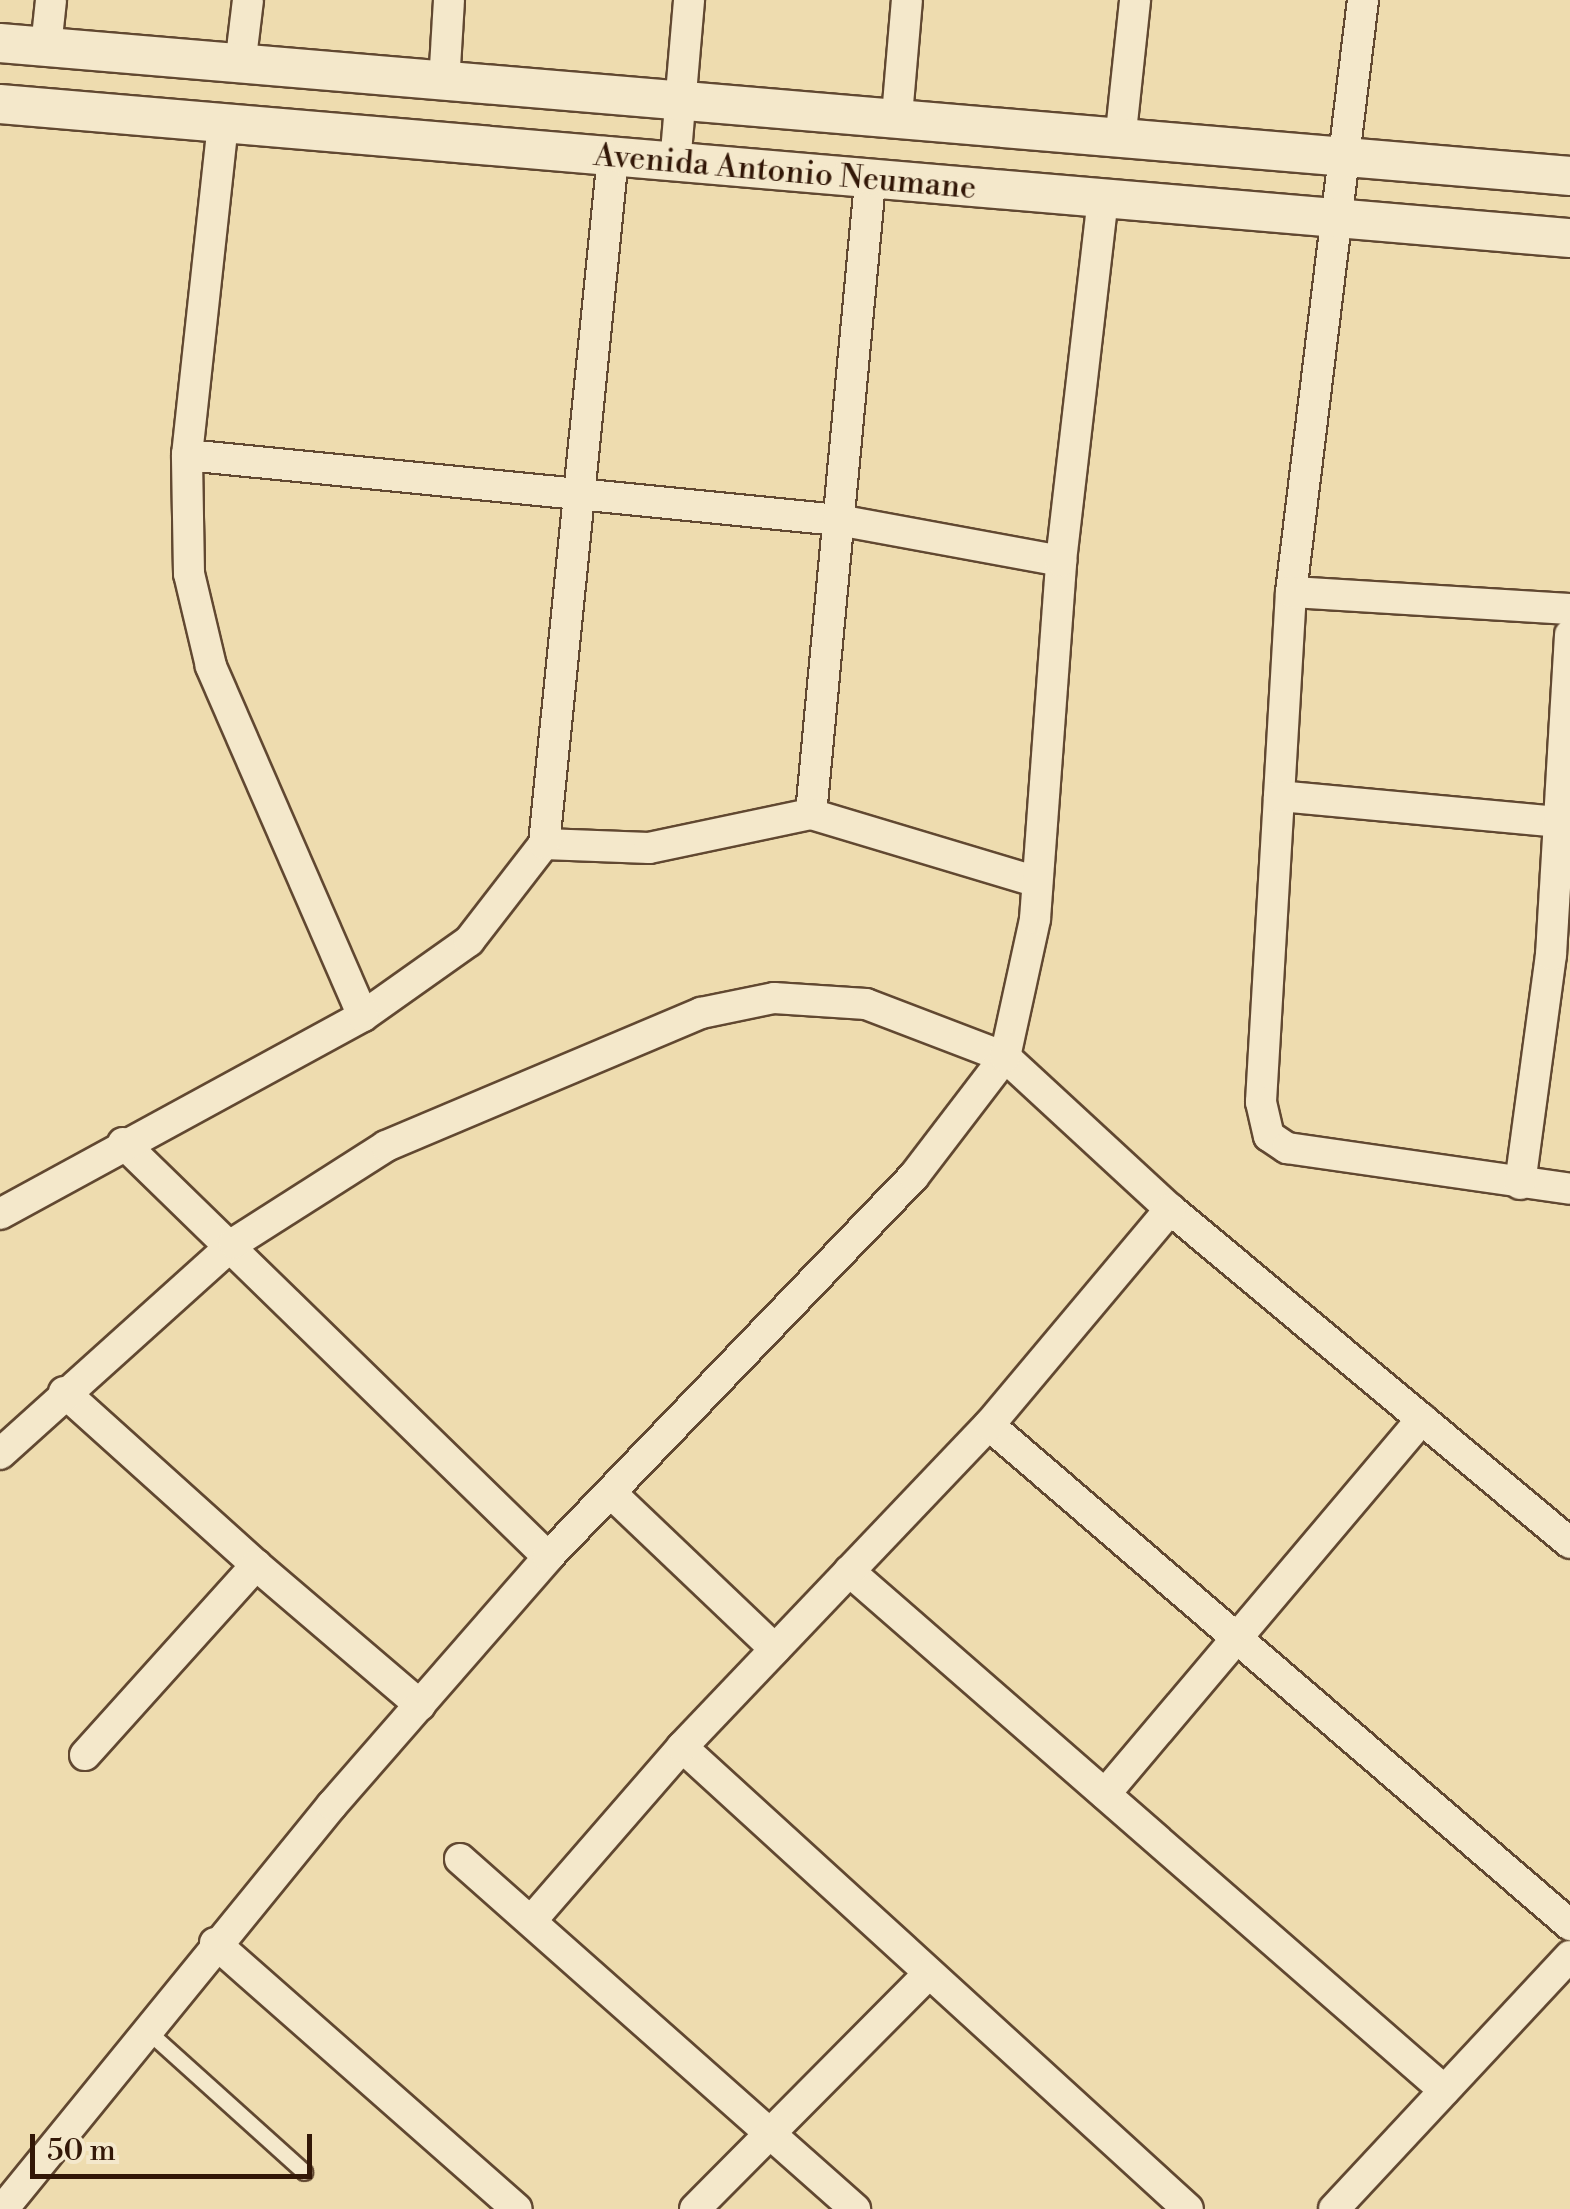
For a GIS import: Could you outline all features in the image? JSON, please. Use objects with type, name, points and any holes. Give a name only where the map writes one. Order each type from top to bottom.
[{"type":"street","points":[[46,47],[51,0]]},
{"type":"street","points":[[240,66],[248,0]]},
{"type":"street","points":[[444,84],[450,0]]},
{"type":"street","points":[[674,164],[689,0]]},
{"type":"street","points":[[897,116],[907,0]]},
{"type":"street","points":[[1120,132],[1135,0]]},
{"type":"street","points":[[1363,0],[1291,592],[1261,1102],[1268,1136],[1330,1158],[1570,1189]]},
{"type":"street","name":"Avenida Antonio Neumane","points":[[0,43],[680,105],[1120,132],[1570,176]]},
{"type":"street","name":"Avenida Antonio Neumane","points":[[0,104],[613,156],[870,183],[1102,198],[1570,238]]},
{"type":"street","points":[[224,124],[187,455],[189,574],[211,666],[363,1016]]},
{"type":"street","points":[[2,1206],[363,1016],[468,942],[544,844],[613,156]]},
{"type":"street","points":[[811,814],[870,183]]},
{"type":"street","points":[[3,2209],[151,2034],[215,1943],[548,1557],[914,1176],[1005,1056],[1027,980],[1061,561],[1102,198]]},
{"type":"street","points":[[187,455],[578,498],[838,520],[1061,561]]},
{"type":"street","points":[[1291,592],[1570,608]]},
{"type":"street","points":[[1520,1184],[1563,890],[1559,822],[1570,635]]},
{"type":"street","points":[[1279,796],[1559,822]]},
{"type":"street","points":[[544,844],[649,848],[811,814],[1035,881]]},
{"type":"street","points":[[0,1454],[64,1392],[234,1243],[386,1146],[701,1013],[774,998],[866,1004],[1005,1056],[1170,1209],[1570,1543]]},
{"type":"street","points":[[123,1143],[234,1243],[548,1557]]},
{"type":"street","points":[[531,1921],[682,1747],[989,1424],[1170,1209]]},
{"type":"street","points":[[64,1392],[256,1566],[420,1706]]},
{"type":"street","points":[[1104,1794],[1239,1642],[1422,1420]]},
{"type":"street","points":[[989,1424],[1570,1924]]},
{"type":"street","points":[[612,1494],[775,1649]]},
{"type":"street","points":[[85,1755],[256,1566]]},
{"type":"street","points":[[849,1572],[1444,2090]]},
{"type":"street","points":[[682,1747],[1188,2209]]},
{"type":"street","points":[[460,1859],[856,2209]]},
{"type":"street","points":[[215,1943],[517,2209]]},
{"type":"street","points":[[1334,2209],[1570,1956]]},
{"type":"street","points":[[695,2209],[929,1972]]},
{"type":"lane","points":[[151,2034],[304,2172]]}]
